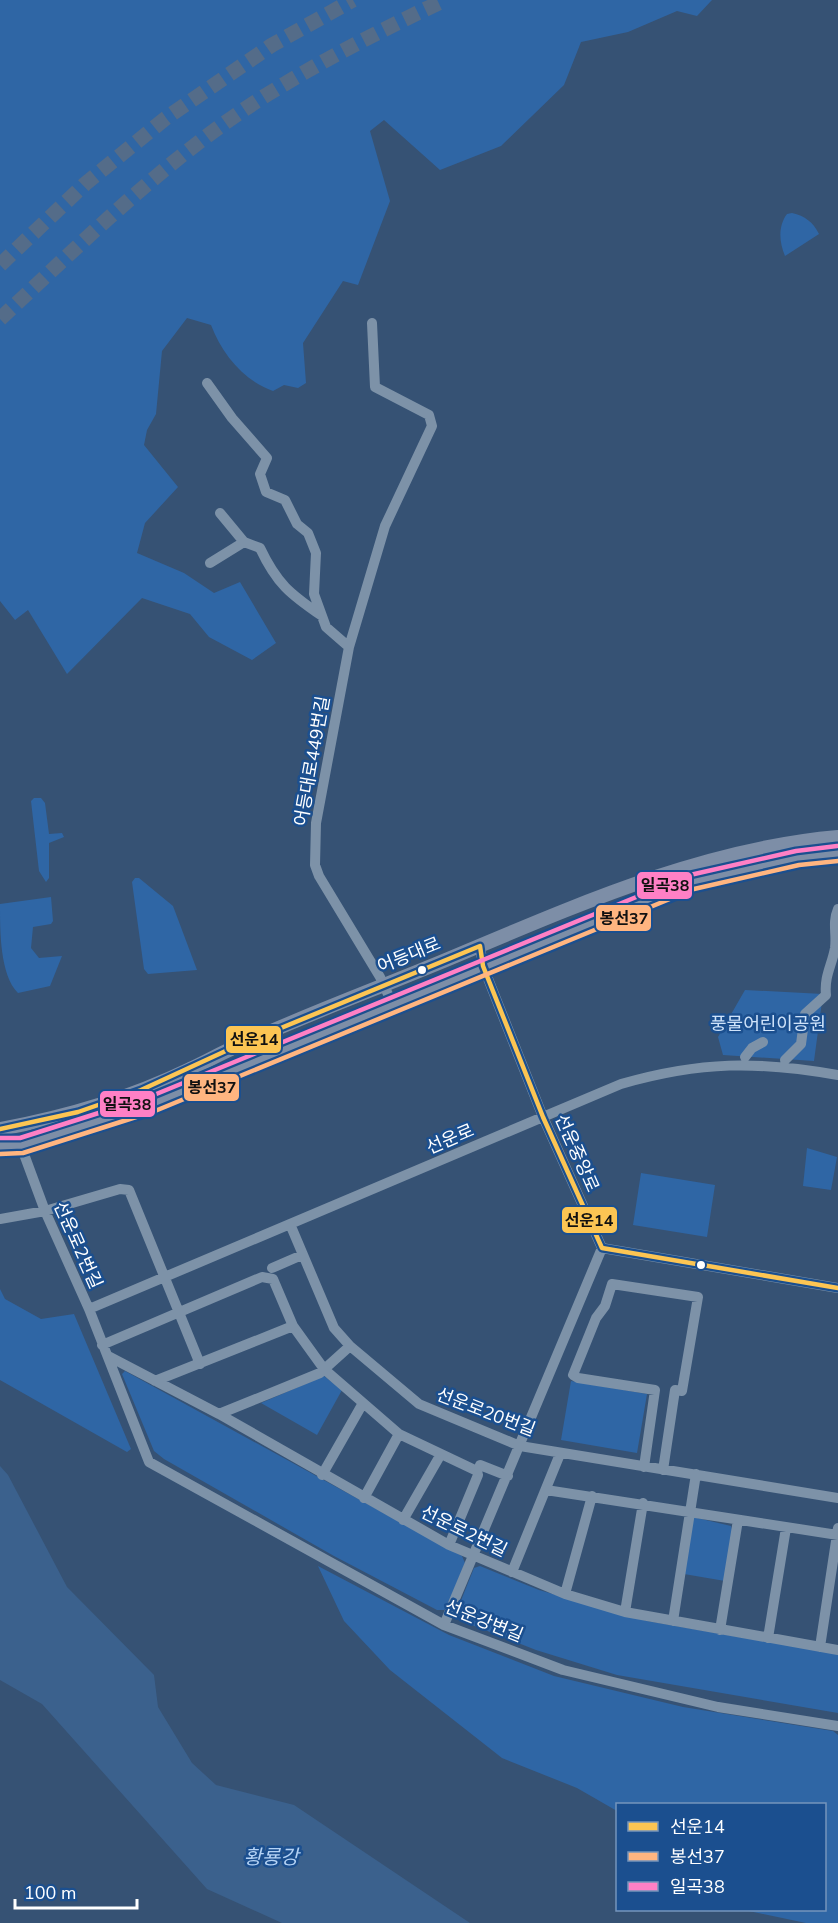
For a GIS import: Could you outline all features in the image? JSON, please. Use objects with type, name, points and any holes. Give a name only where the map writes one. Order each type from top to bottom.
[{"type":"main road","name":"어등대로","points":[[0,1129],[78,1112],[141,1090],[230,1049],[384,984],[640,882],[690,866],[779,845],[838,837]]},
{"type":"main road","points":[[0,1146],[21,1146],[152,1104],[692,882],[798,858],[838,853]]},
{"type":"street","name":"어등대로449번길","points":[[372,323],[375,387],[429,415],[432,426],[386,526],[349,647],[315,823],[315,865],[319,876],[384,984],[393,1005]]},
{"type":"street","points":[[207,383],[232,418],[267,458],[260,474],[266,492],[285,501],[297,524],[308,533],[315,553],[314,594],[326,627],[349,647]]},
{"type":"street","points":[[220,513],[244,542],[260,548],[272,575],[299,600],[322,616]]},
{"type":"street","points":[[210,563],[244,542]]},
{"type":"street","points":[[785,1059],[801,1044],[806,1014],[826,995],[824,983],[835,948],[834,922],[838,909]]},
{"type":"street","name":"선운중앙로","points":[[480,946],[483,966],[543,1117],[602,1248]]},
{"type":"street","points":[[745,1057],[752,1048],[763,1042]]},
{"type":"street","name":"선운로","points":[[89,1309],[621,1084],[693,1067],[783,1066],[838,1075]]},
{"type":"street","name":"선운로2번길","points":[[21,1146],[45,1211],[89,1309],[149,1462]]},
{"type":"street","points":[[0,1219],[45,1211],[126,1189],[131,1192],[200,1364]]},
{"type":"street","name":"선운로20번길","points":[[290,1224],[334,1328],[350,1346],[419,1404],[520,1446],[838,1498]]},
{"type":"street","points":[[444,1625],[602,1248],[838,1288]]},
{"type":"street","points":[[272,1268],[302,1255]]},
{"type":"street","points":[[102,1346],[177,1311],[269,1276],[273,1279],[293,1326],[324,1369],[399,1434],[474,1467],[478,1475],[449,1545]]},
{"type":"street","points":[[644,1467],[655,1390],[578,1378],[573,1375],[596,1318],[605,1305],[612,1284],[698,1297],[682,1391],[675,1389],[663,1470]]},
{"type":"street","points":[[155,1382],[293,1326]]},
{"type":"street","points":[[219,1414],[320,1373],[350,1346]]},
{"type":"street","name":"선운로2번길","points":[[108,1356],[219,1414],[322,1475],[449,1545],[565,1594],[625,1612],[838,1650]]},
{"type":"street","points":[[322,1475],[363,1403]]},
{"type":"street","points":[[364,1498],[399,1434]]},
{"type":"street","points":[[403,1520],[441,1454]]},
{"type":"street","points":[[512,1572],[560,1454]]},
{"type":"street","name":"선운강변길","points":[[149,1462],[444,1625],[563,1670],[718,1707],[838,1726]]},
{"type":"street","points":[[480,1465],[508,1476]]},
{"type":"street","points":[[673,1621],[696,1474]]},
{"type":"street","points":[[546,1490],[643,1503],[786,1528],[838,1533],[820,1647]]},
{"type":"street","points":[[565,1594],[592,1496]]},
{"type":"street","points":[[625,1612],[643,1503]]},
{"type":"street","points":[[720,1630],[738,1520]]},
{"type":"street","points":[[768,1638],[786,1528]]},
{"type":"green space","points":[[0,0],[712,0],[697,16],[677,11],[628,32],[581,42],[564,85],[501,146],[440,170],[384,120],[370,131],[390,201],[358,285],[343,281],[303,343],[306,383],[298,388],[284,385],[273,391],[253,381],[228,356],[211,325],[187,318],[162,351],[156,414],[147,430],[144,445],[178,487],[145,523],[137,553],[184,573],[214,593],[240,582],[276,643],[252,660],[209,637],[190,614],[142,598],[67,674],[28,610],[15,620],[0,601]]},
{"type":"green space","points":[[792,213],[808,220],[819,234],[785,256],[781,229],[787,214]]},
{"type":"green space","points":[[34,798],[41,798],[45,803],[49,834],[62,833],[64,837],[49,843],[49,878],[46,882],[39,871],[31,801]]},
{"type":"green space","points":[[135,878],[139,878],[173,906],[197,970],[148,974],[144,969],[132,882]]},
{"type":"green space","points":[[51,897],[53,921],[51,924],[33,927],[31,948],[39,958],[62,956],[50,986],[18,993],[12,985],[4,964],[0,904]]},
{"type":"green space","name":"풍물어린이공원","points":[[745,990],[823,994],[814,1061],[723,1055],[718,1037]]},
{"type":"green space","points":[[807,1148],[837,1157],[831,1190],[803,1186]]},
{"type":"green space","points":[[641,1173],[715,1185],[707,1237],[633,1225]]},
{"type":"green space","points":[[0,1289],[5,1299],[41,1319],[74,1314],[131,1449],[127,1452],[0,1380]]},
{"type":"green space","points":[[125,1371],[462,1556],[465,1563],[447,1607],[444,1610],[437,1610],[334,1556],[164,1459],[154,1451],[122,1374]]},
{"type":"green space","points":[[324,1376],[342,1390],[317,1435],[261,1403]]},
{"type":"green space","points":[[571,1381],[647,1394],[637,1453],[561,1440]]},
{"type":"green space","points":[[693,1517],[731,1526],[733,1533],[725,1581],[684,1574]]},
{"type":"green space","points":[[318,1566],[449,1635],[554,1676],[683,1707],[833,1731],[838,1735],[838,1923],[806,1923],[749,1911],[826,1911],[826,1803],[616,1803],[616,1810],[577,1788],[502,1758],[390,1670],[344,1621]]},
{"type":"green space","points":[[480,1566],[539,1590],[647,1621],[838,1654],[838,1713],[617,1675],[536,1650],[459,1620],[456,1613],[474,1568]]},
{"type":"water","name":"황룡강","points":[[0,1466],[8,1475],[67,1587],[154,1675],[158,1707],[192,1763],[216,1785],[294,1805],[470,1923],[282,1923],[207,1889],[42,1704],[0,1680]]},
{"type":"tunnel","points":[[0,265],[85,184],[166,118],[272,45],[353,0]]},
{"type":"tunnel","points":[[0,319],[129,200],[196,144],[232,118],[333,56],[445,0]]},
{"type":"transit line","name":"일곡38","points":[[0,1138],[20,1138],[149,1097],[690,875],[796,851],[837,846]]},
{"type":"transit line","name":"봉선37","points":[[0,1154],[23,1153],[155,1111],[694,889],[799,865],[838,861]]},
{"type":"transit line","name":"선운14","points":[[0,1129],[78,1112],[141,1090],[230,1049],[480,946],[483,966],[543,1117],[602,1248],[838,1288]]}]
